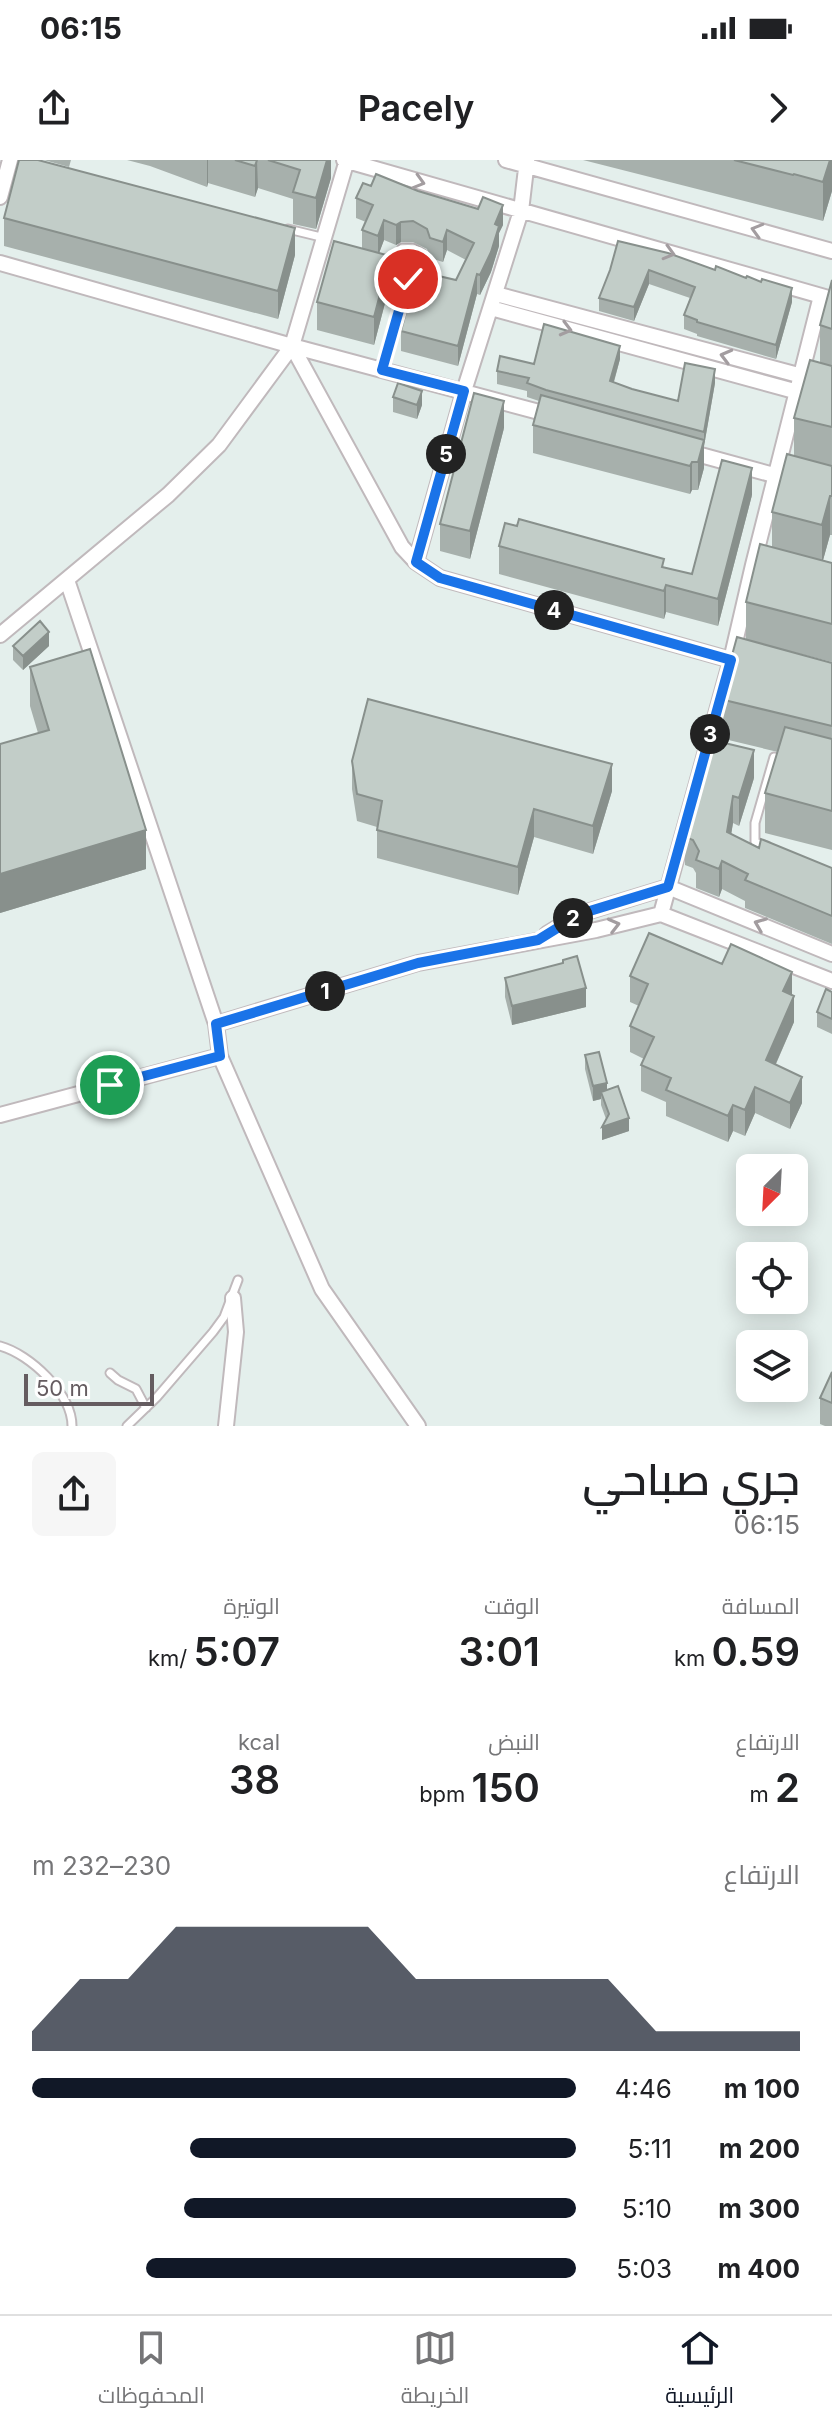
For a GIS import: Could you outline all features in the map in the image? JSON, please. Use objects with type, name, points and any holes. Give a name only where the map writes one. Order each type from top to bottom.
[{"type":"street","points":[[0,197],[10,160]]},
{"type":"street","points":[[0,635],[168,495],[219,445],[292,346],[346,160],[826,298],[775,476],[759,567],[661,914]]},
{"type":"street","points":[[506,160],[526,163],[832,251]]},
{"type":"street","points":[[416,562],[464,391],[521,211],[526,163]]},
{"type":"street","points":[[0,263],[292,346],[568,419]]},
{"type":"street","points":[[493,301],[802,385]]},
{"type":"street","points":[[292,346],[402,547],[416,562],[440,578],[760,668]]},
{"type":"street","points":[[672,448],[832,491]]},
{"type":"street","points":[[67,580],[216,1024],[220,1056],[322,1289],[418,1426]]},
{"type":"street","points":[[538,940],[580,914],[668,887],[832,954]]},
{"type":"street","points":[[216,1024],[418,963],[596,930],[661,914],[832,981]]},
{"type":"street","points":[[0,1115],[220,1056]]},
{"type":"street","points":[[226,1426],[236,1332],[233,1298]]},
{"type":"lane","points":[[278,226],[325,238]]},
{"type":"lane","points":[[402,248],[413,248],[423,254],[425,261],[423,270],[408,279],[397,266],[402,248]]},
{"type":"lane","points":[[382,370],[408,279]]},
{"type":"lane","points":[[780,852],[755,842],[755,823],[774,757],[789,761]]},
{"type":"lane","points":[[127,1426],[213,1332],[224,1317],[238,1280]]},
{"type":"lane","points":[[0,1346],[31,1362],[52,1383],[65,1399],[72,1426]]},
{"type":"lane","points":[[110,1373],[136,1389],[146,1408]]},
{"type":"building","points":[[19,160],[38,160],[295,228],[278,291],[4,218]]},
{"type":"building","points":[[235,160],[257,160],[255,166]]},
{"type":"building","points":[[268,160],[327,160],[316,198],[293,192],[300,170]]},
{"type":"building","points":[[734,160],[830,160],[823,182]]},
{"type":"building","points":[[376,174],[418,191],[478,209],[483,197],[503,205],[495,224],[499,226],[491,252],[480,275],[477,274],[458,346],[401,331],[417,271],[456,280],[474,243],[447,230],[443,242],[430,238],[427,229],[413,221],[396,225],[384,220],[378,236],[362,230],[373,205],[356,198],[363,183],[371,186]]},
{"type":"building","points":[[334,241],[390,256],[374,317],[317,302]]},
{"type":"building","points":[[618,241],[668,253],[715,270],[716,266],[746,278],[761,282],[762,279],[792,288],[776,345],[697,322],[684,315],[695,287],[649,270],[634,307],[599,298]]},
{"type":"building","points":[[832,280],[832,329],[820,325]]},
{"type":"building","points":[[544,324],[620,346],[610,381],[632,389],[678,401],[685,363],[715,369],[704,432],[546,390],[527,383],[529,378],[497,371],[500,356],[534,364]]},
{"type":"building","points":[[810,360],[832,366],[832,427],[794,418]]},
{"type":"building","points":[[398,383],[422,391],[417,405],[393,397]]},
{"type":"building","points":[[474,393],[504,401],[470,531],[440,524]]},
{"type":"building","points":[[541,395],[704,440],[698,462],[692,462],[690,466],[533,425]]},
{"type":"building","points":[[787,454],[832,466],[832,496],[822,525],[772,512]]},
{"type":"building","points":[[722,460],[752,468],[718,599],[666,585],[664,591],[499,546],[505,523],[517,526],[519,519],[664,559],[662,567],[692,574]]},
{"type":"building","points":[[760,544],[832,563],[832,624],[746,602]]},
{"type":"building","points":[[40,621],[49,632],[23,656],[13,646]]},
{"type":"building","points":[[737,637],[832,663],[832,726],[720,699]]},
{"type":"building","points":[[90,649],[146,830],[0,874],[0,744],[49,730],[30,667]]},
{"type":"building","points":[[368,699],[612,764],[593,826],[534,809],[518,867],[377,830],[382,801],[357,794],[352,761]]},
{"type":"building","points":[[785,727],[832,739],[832,811],[765,793]]},
{"type":"building","points":[[712,740],[754,750],[739,798],[733,796],[727,832],[759,848],[761,839],[832,868],[832,916],[745,880],[748,874],[722,861],[719,869],[696,860],[699,851],[693,840],[685,837]]},
{"type":"building","points":[[649,933],[722,964],[731,944],[792,972],[783,991],[794,996],[766,1060],[802,1077],[790,1103],[755,1087],[745,1110],[733,1105],[728,1116],[666,1090],[671,1078],[641,1065],[654,1037],[630,1026],[648,984],[630,976]]},
{"type":"building","points":[[577,956],[586,988],[512,1006],[505,978],[563,963],[563,960]]},
{"type":"building","points":[[826,989],[832,992],[832,1019],[817,1012]]},
{"type":"building","points":[[599,1052],[607,1083],[593,1086],[585,1055]]},
{"type":"building","points":[[618,1086],[629,1118],[602,1127],[609,1114],[601,1092]]},
{"type":"building","points":[[832,1372],[832,1403],[820,1398]]},
{"type":"route","points":[[110,1085],[220,1056],[216,1024],[418,963],[538,940],[580,914],[668,887],[731,660],[440,578],[416,562],[464,391],[382,370],[408,279]]}]
